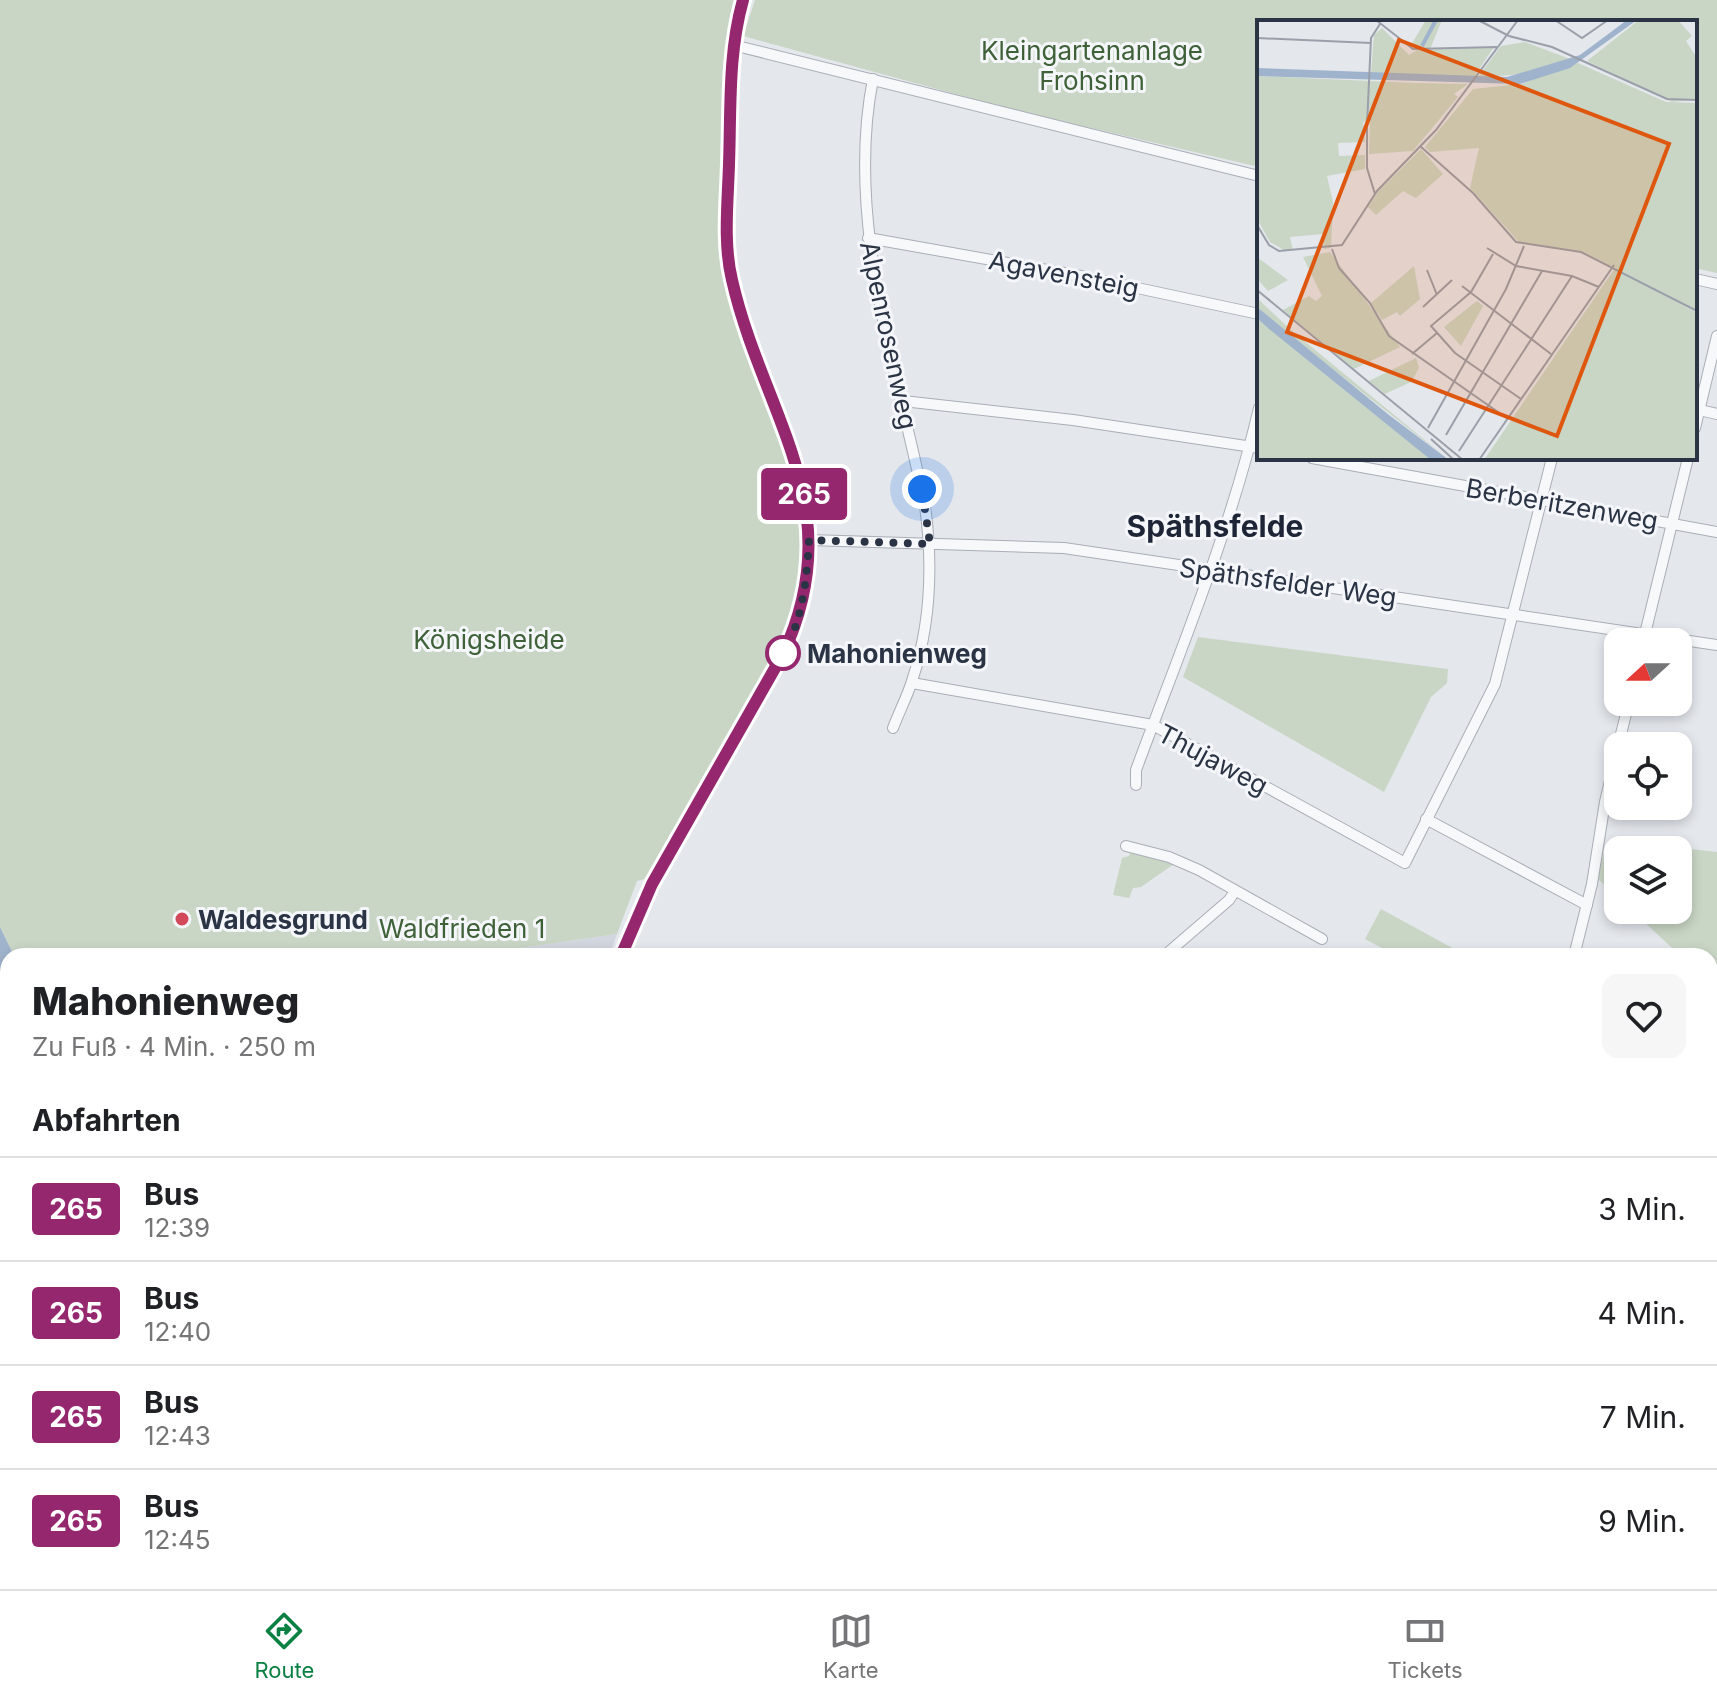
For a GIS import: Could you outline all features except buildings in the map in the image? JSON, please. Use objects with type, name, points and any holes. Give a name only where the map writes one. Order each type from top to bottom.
[{"type":"street","points":[[624,948],[652,884],[790,640],[805,589],[809,540],[798,469],[731,276],[728,215],[733,45],[743,0]]},
{"type":"street","points":[[733,45],[1257,175]]},
{"type":"street","name":"Alpenrosenweg","points":[[873,79],[867,120],[865,177],[868,238],[925,506],[930,544],[929,607],[922,646],[912,683],[893,728]]},
{"type":"street","name":"Agavensteig","points":[[868,238],[1081,276],[1257,314]]},
{"type":"street","points":[[1697,279],[1717,284]]},
{"type":"street","points":[[1717,336],[1697,410],[1717,414]]},
{"type":"street","points":[[903,401],[1073,420],[1254,447]]},
{"type":"street","points":[[1136,785],[1136,770],[1179,660],[1254,447],[1257,424]]},
{"type":"street","name":"Berberitzenweg","points":[[1323,460],[1717,532]]},
{"type":"street","points":[[1552,460],[1495,684],[1426,819],[1587,905]]},
{"type":"street","points":[[1646,628],[1688,460]]},
{"type":"street","name":"Späthsfelder Weg","points":[[809,540],[1064,548],[1604,631]]},
{"type":"street","name":"Späthsfelder Weg","points":[[1692,643],[1717,645]]},
{"type":"street","name":"Thujaweg","points":[[912,683],[1153,725],[1405,863],[1426,819]]},
{"type":"street","points":[[1576,948],[1600,844],[1604,810]]},
{"type":"street","points":[[1126,846],[1169,857],[1199,870],[1322,939]]},
{"type":"street","points":[[1173,948],[1229,900],[1235,891]]},
{"type":"shaded area","points":[[617,934],[612,948],[520,948]]},
{"type":"green space","name":"Königsheide","points":[[0,0],[737,0],[728,43],[723,211],[733,303],[795,476],[804,532],[802,577],[785,640],[652,877],[637,881],[617,934],[520,948],[10,948],[0,927]]},
{"type":"green space","name":"Kleingartenanlage Frohsinn","points":[[755,0],[1717,0],[1717,273],[1697,268],[1697,20],[1257,20],[1257,167],[1010,109],[743,36]]},
{"type":"green space","points":[[1198,637],[1448,669],[1447,683],[1431,697],[1384,792],[1183,677]]},
{"type":"green space","points":[[1692,849],[1717,852],[1717,948],[1672,948],[1646,924],[1692,924]]},
{"type":"green space","points":[[1131,850],[1174,864],[1141,887],[1133,888],[1129,898],[1113,895],[1122,858],[1129,856]]},
{"type":"green space","points":[[1604,853],[1604,885],[1597,878]]},
{"type":"green space","points":[[1381,909],[1452,948],[1382,948],[1365,939]]},
{"type":"water","points":[[0,927],[10,948],[0,948]]},
{"type":"bus line","name":"265","points":[[624,948],[652,884],[783,654],[795,627],[805,589],[809,540],[803,489],[736,295],[729,258],[733,45],[743,0]]},
{"type":"place","name":"Mahonienweg","points":[[783,653]]},
{"type":"place","name":"Waldesgrund","points":[[182,919]]},
{"type":"district","name":"Späthsfelde","points":[[1215,526]]},
{"type":"route","points":[[783,653],[795,627],[805,589],[809,540],[930,544],[922,489]]},
{"type":"park label","name":"Waldfrieden 1","points":[[462,928]]}]
